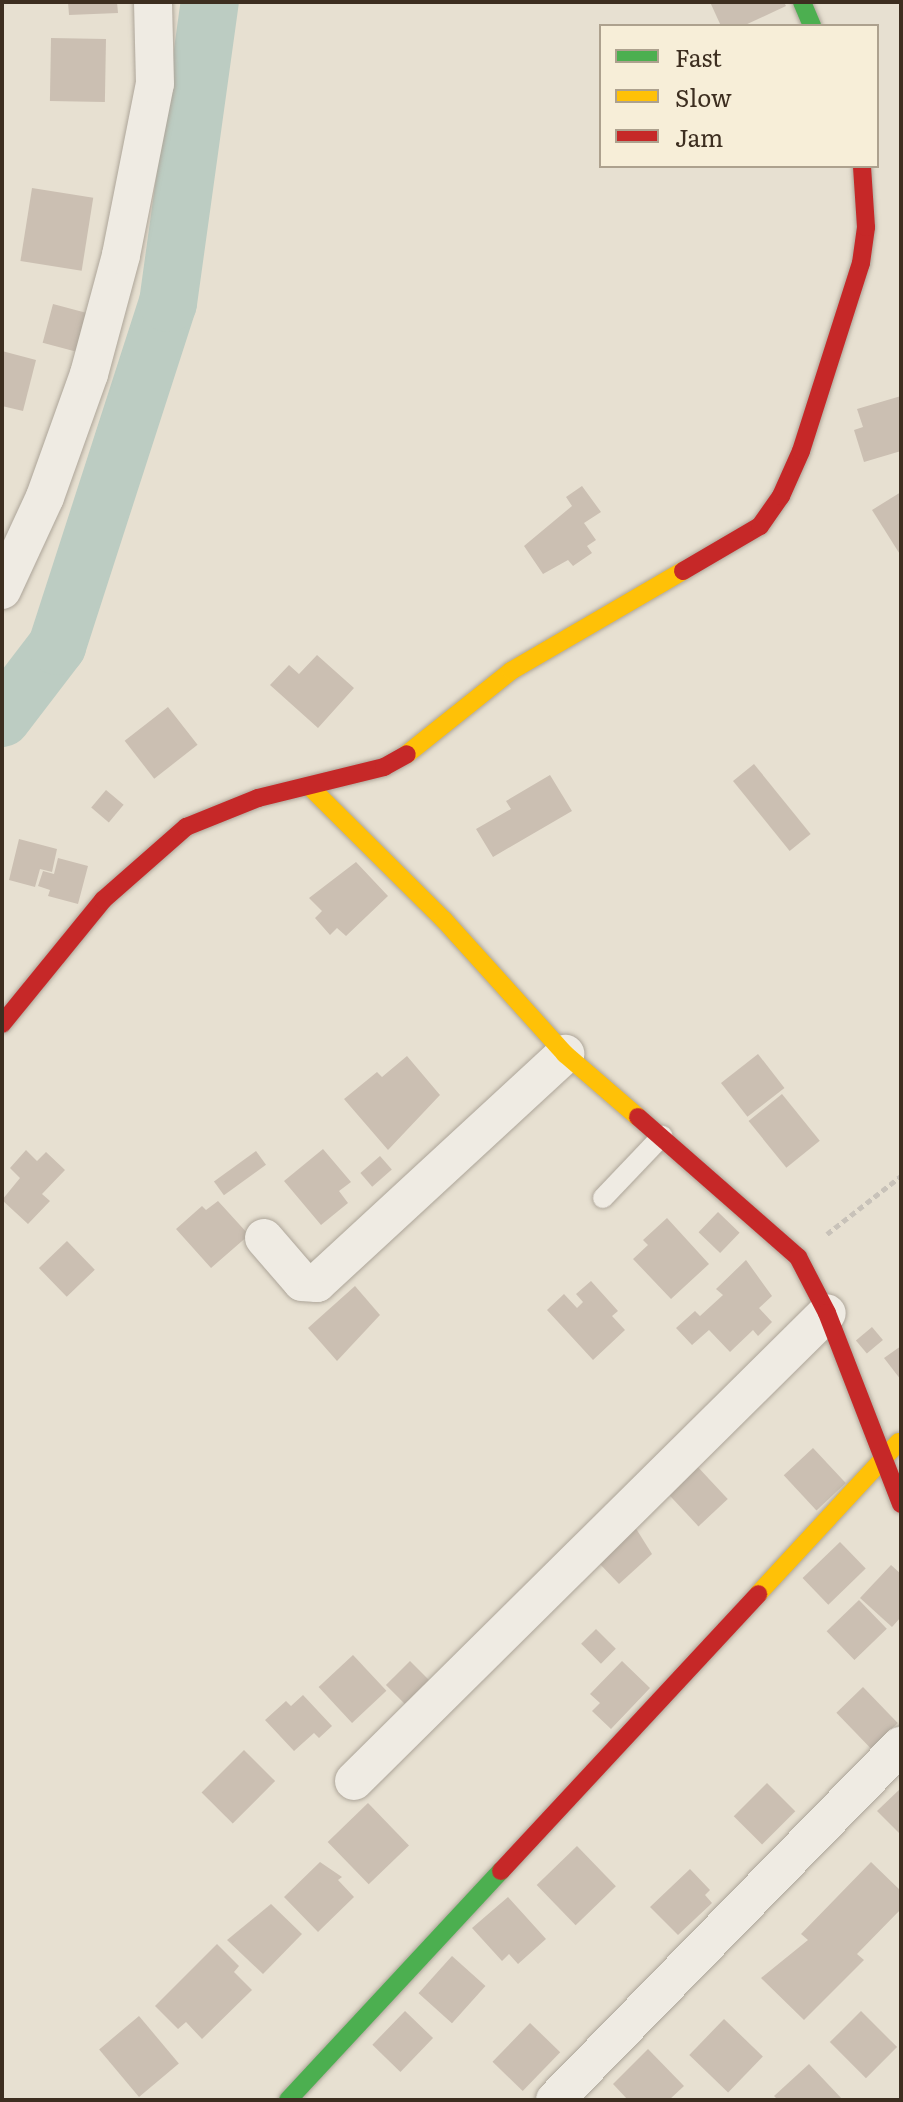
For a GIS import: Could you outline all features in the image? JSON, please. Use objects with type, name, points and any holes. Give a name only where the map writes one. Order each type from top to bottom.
[{"type":"street","points":[[2,590],[50,483],[89,374],[121,255],[155,84],[153,2]]},
{"type":"street","points":[[802,2],[811,24]]},
{"type":"street","points":[[2,1024],[103,900],[155,849],[213,812],[312,789],[384,767],[426,743],[511,671],[735,543],[770,515],[801,451],[861,263],[866,227],[862,168]]},
{"type":"street","points":[[312,789],[444,920],[565,1054],[798,1257],[827,1313],[901,1504]]},
{"type":"street","points":[[264,1238],[302,1282],[317,1283],[565,1054]]},
{"type":"street","points":[[354,1781],[827,1313]]},
{"type":"street","points":[[288,2100],[901,1440]]},
{"type":"street","points":[[555,2100],[901,1746]]},
{"type":"lane","points":[[603,1198],[662,1136]]},
{"type":"path","points":[[798,1257],[901,1176]]},
{"type":"building","points":[[68,2],[117,2],[118,13],[69,15]]},
{"type":"building","points":[[710,2],[784,2],[786,6],[747,24],[720,24]]},
{"type":"building","points":[[51,38],[106,39],[105,102],[50,101]]},
{"type":"building","points":[[32,188],[93,198],[82,271],[20,261]]},
{"type":"building","points":[[53,304],[86,313],[75,351],[43,343]]},
{"type":"building","points":[[2,351],[36,360],[23,411],[2,406]]},
{"type":"building","points":[[901,396],[901,451],[864,462],[854,430],[863,427],[857,409]]},
{"type":"building","points":[[582,486],[601,512],[584,523],[596,540],[587,546],[592,553],[573,566],[568,560],[543,574],[524,546],[572,506],[566,497]]},
{"type":"building","points":[[901,492],[901,556],[872,510]]},
{"type":"building","points":[[317,655],[354,688],[318,728],[270,685],[289,665],[299,674]]},
{"type":"building","points":[[168,707],[198,745],[154,779],[125,741]]},
{"type":"building","points":[[754,764],[811,834],[790,851],[733,781]]},
{"type":"building","points":[[550,775],[572,811],[493,857],[476,829],[511,809],[506,801]]},
{"type":"building","points":[[106,790],[124,805],[109,822],[91,808]]},
{"type":"building","points":[[19,839],[57,849],[52,872],[40,869],[35,887],[9,880]]},
{"type":"building","points":[[58,858],[88,866],[78,904],[48,896],[50,890],[38,886],[43,871],[54,874]]},
{"type":"building","points":[[356,862],[388,896],[346,936],[337,928],[330,935],[315,918],[322,911],[309,898]]},
{"type":"building","points":[[758,1054],[784,1088],[747,1117],[721,1083]]},
{"type":"building","points":[[407,1056],[440,1095],[388,1150],[344,1099],[377,1072],[382,1077]]},
{"type":"building","points":[[782,1094],[820,1141],[786,1168],[749,1121]]},
{"type":"building","points":[[323,1149],[351,1182],[339,1191],[348,1203],[321,1225],[284,1181]]},
{"type":"building","points":[[26,1150],[37,1161],[46,1152],[65,1170],[42,1194],[50,1201],[28,1224],[2,1200],[20,1178],[10,1168]]},
{"type":"building","points":[[256,1151],[266,1165],[224,1195],[214,1182]]},
{"type":"building","points":[[380,1156],[392,1170],[372,1187],[360,1173]]},
{"type":"building","points":[[218,1201],[249,1235],[211,1268],[176,1229],[202,1206],[206,1210]]},
{"type":"building","points":[[718,1212],[740,1233],[720,1253],[699,1232]]},
{"type":"building","points":[[667,1218],[709,1264],[671,1299],[633,1259],[648,1245],[643,1240]]},
{"type":"building","points":[[67,1241],[95,1270],[67,1297],[39,1268]]},
{"type":"building","points":[[746,1260],[772,1296],[759,1308],[772,1322],[758,1336],[753,1330],[730,1352],[709,1330],[692,1345],[676,1328],[695,1311],[700,1316],[723,1295],[716,1289]]},
{"type":"building","points":[[591,1281],[618,1311],[612,1316],[625,1330],[593,1360],[547,1310],[564,1294],[577,1308],[583,1302],[576,1294]]},
{"type":"building","points":[[355,1286],[380,1315],[337,1361],[308,1328]]},
{"type":"building","points":[[872,1327],[883,1340],[867,1354],[856,1340]]},
{"type":"building","points":[[901,1346],[901,1380],[884,1358]]},
{"type":"building","points":[[813,1448],[846,1483],[816,1510],[784,1475]]},
{"type":"building","points":[[695,1464],[728,1499],[698,1526],[666,1491]]},
{"type":"building","points":[[635,1527],[652,1554],[619,1584],[598,1562]]},
{"type":"building","points":[[840,1542],[866,1569],[828,1605],[803,1578]]},
{"type":"building","points":[[891,1565],[901,1574],[901,1617],[892,1627],[860,1598]]},
{"type":"building","points":[[859,1600],[887,1629],[854,1660],[827,1631]]},
{"type":"building","points":[[596,1629],[616,1649],[601,1664],[581,1644]]},
{"type":"building","points":[[353,1655],[386,1691],[352,1723],[319,1687]]},
{"type":"building","points":[[410,1661],[431,1682],[407,1706],[386,1685]]},
{"type":"building","points":[[622,1661],[650,1688],[611,1729],[592,1711],[600,1703],[590,1694]]},
{"type":"building","points":[[863,1687],[898,1723],[871,1749],[836,1713]]},
{"type":"building","points":[[303,1695],[332,1726],[319,1738],[314,1733],[294,1751],[265,1720],[286,1701],[291,1706]]},
{"type":"building","points":[[244,1750],[275,1781],[233,1824],[202,1792]]},
{"type":"building","points":[[767,1783],[795,1811],[762,1845],[734,1816]]},
{"type":"building","points":[[901,1788],[901,1835],[877,1811]]},
{"type":"building","points":[[368,1803],[409,1845],[369,1884],[328,1842]]},
{"type":"building","points":[[577,1846],[616,1886],[576,1925],[537,1885]]},
{"type":"building","points":[[320,1862],[342,1877],[338,1880],[354,1897],[318,1932],[284,1897]]},
{"type":"building","points":[[871,1862],[901,1891],[901,1909],[857,1954],[864,1960],[804,2020],[761,1978],[808,1940],[801,1934]]},
{"type":"building","points":[[690,1869],[710,1890],[705,1895],[712,1903],[678,1935],[650,1907]]},
{"type":"building","points":[[508,1897],[546,1939],[518,1964],[509,1954],[502,1961],[472,1928]]},
{"type":"building","points":[[271,1904],[302,1934],[263,1974],[227,1940]]},
{"type":"building","points":[[217,1944],[239,1966],[234,1972],[252,1990],[202,2039],[186,2022],[178,2029],[155,2006]]},
{"type":"building","points":[[452,1956],[485,1986],[452,2023],[419,1993]]},
{"type":"building","points":[[405,2011],[433,2038],[400,2072],[372,2045]]},
{"type":"building","points":[[861,2011],[897,2047],[866,2078],[830,2042]]},
{"type":"building","points":[[139,2016],[179,2063],[139,2097],[99,2049]]},
{"type":"building","points":[[724,2019],[763,2057],[728,2092],[689,2055]]},
{"type":"building","points":[[530,2023],[560,2052],[523,2091],[492,2062]]},
{"type":"building","points":[[648,2049],[684,2086],[669,2100],[628,2100],[613,2084]]},
{"type":"building","points":[[809,2064],[843,2100],[778,2100],[774,2096]]},
{"type":"waterway","points":[[2,718],[57,646],[168,303],[210,2]]},
{"type":"traffic: fast","points":[[802,2],[811,24]]},
{"type":"traffic: fast","points":[[288,2100],[501,1871]]},
{"type":"traffic: slow","points":[[407,754],[511,671],[683,571]]},
{"type":"traffic: slow","points":[[312,789],[444,920],[565,1054],[638,1117]]},
{"type":"traffic: slow","points":[[758,1594],[899,1442]]},
{"type":"traffic: jam","points":[[683,571],[760,526],[781,496],[801,451],[861,263],[866,227],[862,168]]},
{"type":"traffic: jam","points":[[2,1024],[103,900],[186,827],[258,798],[384,767],[407,754]]},
{"type":"traffic: jam","points":[[638,1117],[798,1257],[827,1313],[901,1504]]},
{"type":"traffic: jam","points":[[501,1871],[758,1594]]}]
